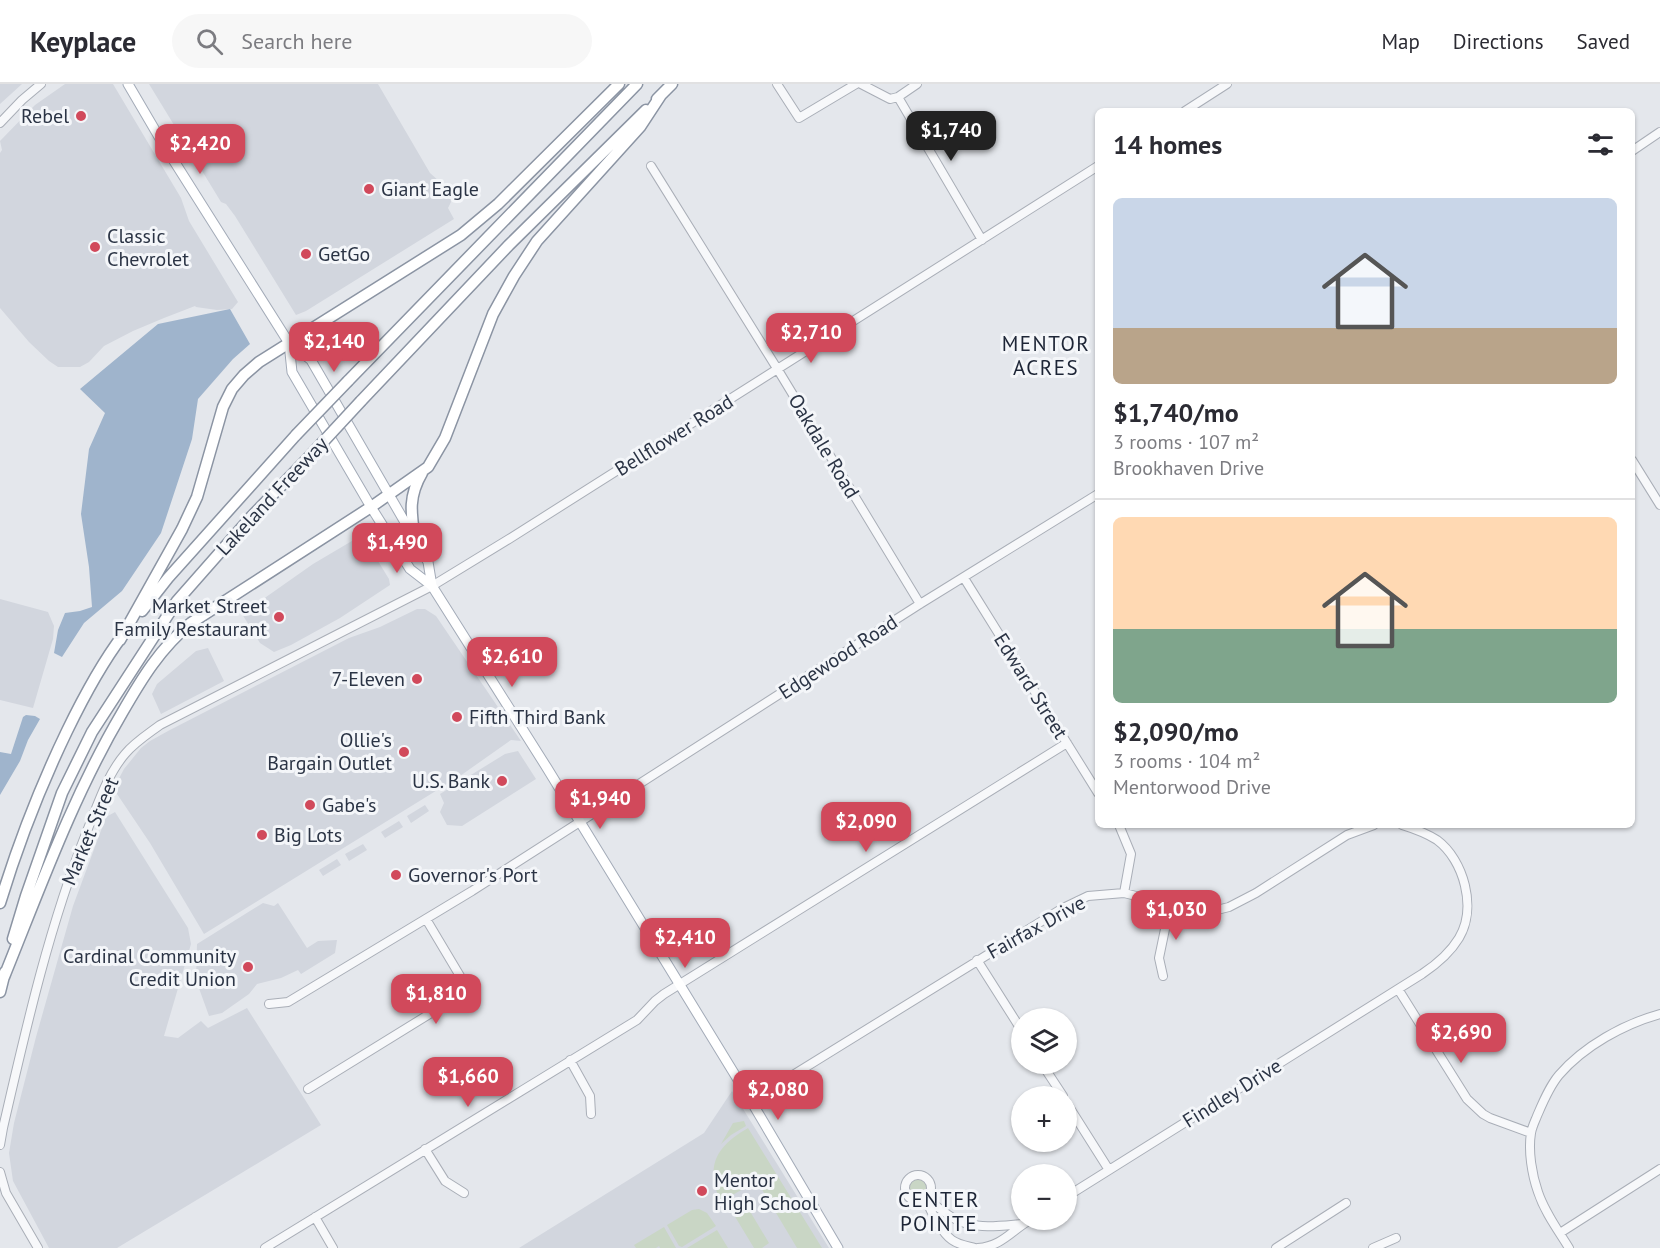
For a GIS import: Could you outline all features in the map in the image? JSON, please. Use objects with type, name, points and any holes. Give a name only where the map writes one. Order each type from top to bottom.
[{"type":"highway","points":[[120,640],[182,529],[197,497],[223,407],[232,389],[244,375],[259,362],[461,235],[498,204],[619,84]]},
{"type":"highway","name":"Lakeland Freeway","points":[[0,903],[12,864],[50,768],[76,712],[120,640],[168,578],[296,435],[637,84]]},
{"type":"highway","name":"Lakeland Freeway","points":[[0,992],[11,944],[62,793],[92,732],[177,601],[251,517],[509,245],[672,84]]},
{"type":"highway","points":[[415,540],[412,497],[415,485],[445,438],[493,314],[513,276],[537,241],[640,126],[661,95]]},
{"type":"highway","points":[[4,977],[68,819],[106,741],[142,678],[166,646],[191,623],[423,471]]},
{"type":"main road","points":[[128,84],[289,343],[311,360],[428,562],[432,586]]},
{"type":"main road","points":[[289,343],[292,372],[371,507],[410,569],[432,586],[547,768],[751,1101],[838,1248]]},
{"type":"street","points":[[0,123],[41,84]]},
{"type":"street","points":[[777,84],[799,118],[856,84]]},
{"type":"street","points":[[861,84],[890,99],[898,97],[917,84]]},
{"type":"street","points":[[1190,108],[1227,84]]},
{"type":"street","points":[[898,97],[982,240]]},
{"type":"street","points":[[1635,149],[1660,132]]},
{"type":"street","name":"Oakdale Road","points":[[651,166],[920,604]]},
{"type":"street","name":"Bellflower Road","points":[[432,586],[778,370],[1095,168]]},
{"type":"street","points":[[1635,465],[1660,505]]},
{"type":"street","name":"Edgewood Road","points":[[269,1004],[288,1002],[426,919],[580,823],[920,604],[1095,496]]},
{"type":"street","name":"Edward Street","points":[[964,578],[1095,788]]},
{"type":"street","name":"Market Street","points":[[0,1145],[27,1026],[72,867],[104,788],[125,754],[160,725],[432,586]]},
{"type":"street","points":[[265,1248],[637,1020],[655,1001],[1066,743]]},
{"type":"street","points":[[1120,828],[1131,854],[1125,893]]},
{"type":"street","name":"Fairfax Drive","points":[[751,1101],[977,960],[1063,908],[1088,896],[1125,893],[1170,905],[1213,911],[1229,907],[1256,893],[1347,835],[1364,828]]},
{"type":"street","points":[[1413,828],[1438,841],[1455,861],[1466,890],[1467,906],[1460,936],[1447,954],[1436,965],[1398,989],[1467,1099],[1490,1118],[1531,1133]]},
{"type":"street","points":[[1162,976],[1159,958],[1170,905]]},
{"type":"street","points":[[308,1089],[457,997],[461,992],[464,987],[463,981],[426,919]]},
{"type":"street","points":[[977,960],[1011,1014]]},
{"type":"street","name":"Findley Drive","points":[[1077,1190],[1398,989]]},
{"type":"street","points":[[1569,1248],[1547,1214],[1538,1192],[1531,1164],[1531,1133],[1543,1102],[1558,1077],[1573,1062],[1624,1028],[1660,1014]]},
{"type":"street","points":[[570,1060],[590,1096],[591,1114]]},
{"type":"street","points":[[1077,1119],[1109,1170]]},
{"type":"street","points":[[425,1149],[444,1180],[464,1193]]},
{"type":"street","points":[[1560,1233],[1660,1169]]},
{"type":"street","points":[[0,1172],[6,1193],[38,1248]]},
{"type":"street","points":[[1011,1225],[985,1226],[964,1223],[945,1213],[926,1198],[933,1215],[954,1242],[977,1248],[987,1247],[998,1243],[1017,1230]]},
{"type":"street","points":[[1276,1248],[1347,1203]]},
{"type":"street","points":[[315,1217],[333,1248]]},
{"type":"street","points":[[1373,1248],[1395,1238]]},
{"type":"shaded area","points":[[0,84],[22,84],[0,104]]},
{"type":"shaded area","points":[[65,84],[113,84],[181,198],[189,221],[238,302],[232,309],[217,310],[195,306],[164,318],[104,346],[89,362],[80,367],[58,367],[49,361],[0,308],[0,153],[2,150],[0,141],[35,105]]},
{"type":"shaded area","points":[[149,84],[378,84],[430,173],[449,190],[451,202],[448,208],[454,219],[296,315],[235,216],[226,204],[221,202]]},
{"type":"shaded area","points":[[362,535],[389,579],[390,585],[340,618],[291,645],[274,652],[260,643],[242,614],[313,564]]},
{"type":"shaded area","points":[[0,599],[48,612],[54,626],[53,639],[33,708],[0,700]]},
{"type":"shaded area","points":[[417,609],[425,609],[436,616],[521,741],[511,740],[460,776],[204,934],[150,843],[115,791],[115,786],[124,769],[141,748],[168,731],[349,638],[380,627]]},
{"type":"shaded area","points":[[208,648],[224,681],[161,714],[152,694],[157,684],[196,651]]},
{"type":"shaded area","points":[[518,751],[536,779],[462,826],[447,825],[440,812],[444,803],[440,794],[505,754]]},
{"type":"shaded area","points":[[425,805],[429,811],[411,823],[407,816]]},
{"type":"shaded area","points":[[115,812],[188,928],[191,944],[164,1036],[178,1038],[201,1021],[208,1028],[247,1008],[321,1125],[117,1248],[49,1248],[13,1181],[9,1153],[14,1123],[36,1037],[73,906],[106,817]]},
{"type":"shaded area","points":[[399,821],[403,827],[385,838],[381,832]]},
{"type":"shaded area","points":[[363,844],[367,850],[349,861],[345,854]]},
{"type":"shaded area","points":[[337,859],[341,865],[323,876],[319,870]]},
{"type":"shaded area","points":[[263,903],[274,906],[278,903],[307,948],[318,941],[337,940],[335,953],[301,974],[298,970],[281,978],[257,984],[249,994],[222,1013],[209,1016],[196,980],[197,944]]},
{"type":"shaded area","name":"Mentor High School","points":[[732,1091],[829,1248],[519,1248],[704,1133]]},
{"type":"green space","points":[[744,1121],[746,1126],[721,1144],[733,1123]]},
{"type":"green space","points":[[748,1128],[822,1248],[797,1248],[757,1181],[722,1201],[720,1200],[714,1177],[717,1158],[728,1142]]},
{"type":"green space","points":[[918,1178],[925,1181],[928,1188],[925,1195],[918,1198],[911,1195],[908,1188],[911,1181]]},
{"type":"green space","points":[[745,1196],[749,1199],[745,1203],[769,1243],[762,1248],[754,1248],[731,1210],[724,1211]]},
{"type":"green space","points":[[699,1209],[707,1213],[716,1226],[682,1247],[679,1246],[667,1225],[692,1210]]},
{"type":"green space","points":[[664,1227],[676,1248],[660,1248],[659,1246],[636,1248],[634,1245]]},
{"type":"green space","points":[[717,1230],[728,1248],[687,1248]]},
{"type":"water","points":[[230,309],[250,344],[233,359],[198,399],[192,439],[161,533],[122,591],[84,623],[62,657],[54,653],[58,630],[65,613],[92,607],[81,514],[89,449],[105,413],[80,389],[158,324]]},
{"type":"water","points":[[26,715],[40,719],[28,740],[20,761],[0,795],[0,752],[11,754],[23,717]]},
{"type":"place","name":"Rebel","points":[[81,116]]},
{"type":"place","name":"Giant Eagle","points":[[369,189]]},
{"type":"place","name":"Classic Chevrolet","points":[[95,247]]},
{"type":"place","name":"GetGo","points":[[306,254]]},
{"type":"place","name":"Market Street Family Restaurant","points":[[279,617]]},
{"type":"place","name":"7-Eleven","points":[[417,679]]},
{"type":"place","name":"Fifth Third Bank","points":[[457,717]]},
{"type":"place","name":"Ollie's Bargain Outlet","points":[[404,752]]},
{"type":"place","name":"U.S. Bank","points":[[502,781]]},
{"type":"place","name":"Gabe's","points":[[310,805]]},
{"type":"place","name":"Big Lots","points":[[262,835]]},
{"type":"place","name":"Governor's Port","points":[[396,875]]},
{"type":"place","name":"Cardinal Community Credit Union","points":[[248,967]]},
{"type":"place","name":"Mentor High School","points":[[702,1191]]},
{"type":"district","name":"MENTOR ACRES","points":[[1046,355]]},
{"type":"district","name":"CENTER POINTE","points":[[939,1211]]}]
